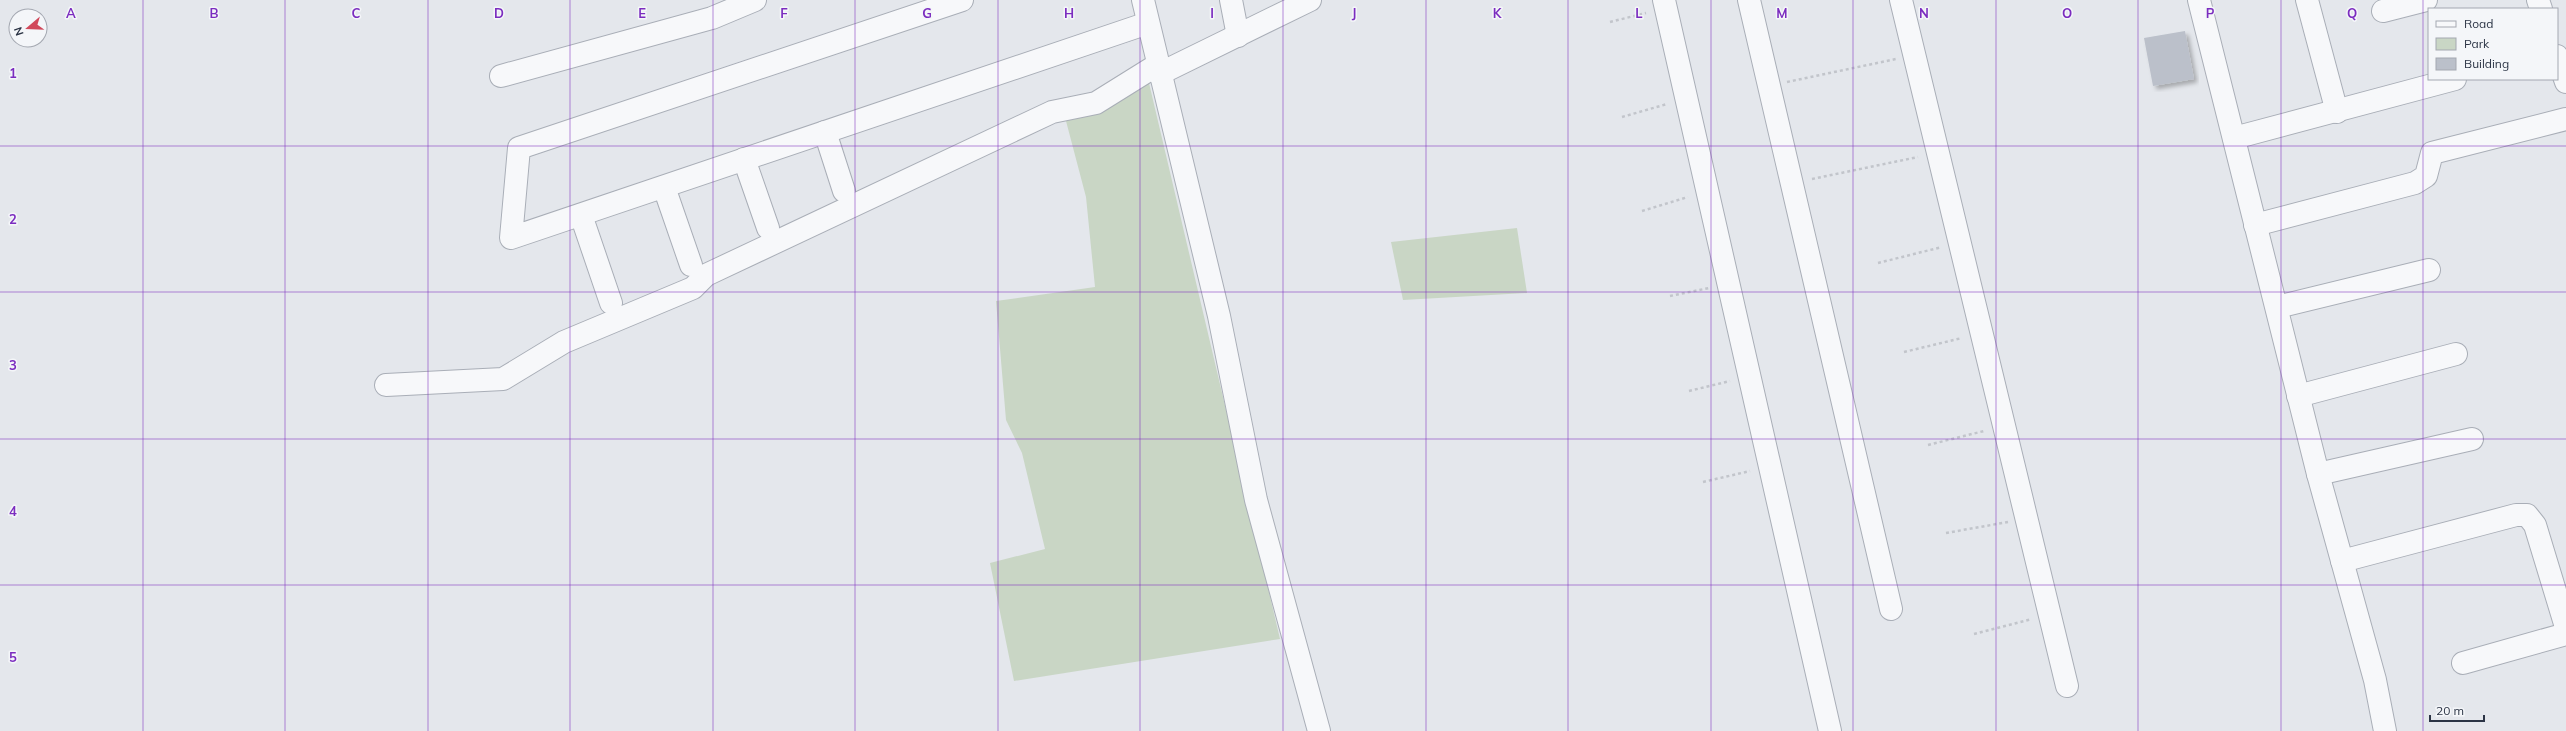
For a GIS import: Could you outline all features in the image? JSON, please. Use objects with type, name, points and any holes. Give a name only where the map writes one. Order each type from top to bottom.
[{"type":"street","points":[[502,76],[712,18],[755,0]]},
{"type":"street","points":[[962,0],[519,148],[511,238],[1148,23]]},
{"type":"street","points":[[1143,0],[1158,70],[1219,316],[1256,500],[1319,731]]},
{"type":"street","points":[[1231,0],[1238,36]]},
{"type":"street","points":[[1749,0],[1891,610]]},
{"type":"street","points":[[1901,0],[2067,686]]},
{"type":"street","points":[[2199,0],[2318,474],[2375,680],[2385,731]]},
{"type":"street","points":[[2307,0],[2337,112]]},
{"type":"street","points":[[2383,11],[2426,0]]},
{"type":"street","points":[[386,385],[503,379],[564,342],[693,288],[706,275],[855,203],[1052,112],[1096,103],[1158,70],[1238,36],[1308,1]]},
{"type":"street","points":[[1665,4],[1830,731]]},
{"type":"street","points":[[2558,59],[2566,82]]},
{"type":"street","points":[[2234,138],[2337,112],[2451,80]]},
{"type":"street","points":[[2255,225],[2415,183],[2426,176],[2432,153],[2566,119]]},
{"type":"street","points":[[825,132],[844,191]]},
{"type":"street","points":[[744,159],[768,228]]},
{"type":"street","points":[[664,187],[690,265]]},
{"type":"street","points":[[581,215],[611,303]]},
{"type":"street","points":[[2276,307],[2429,270]]},
{"type":"street","points":[[2298,396],[2456,354]]},
{"type":"street","points":[[2318,474],[2472,439]]},
{"type":"street","points":[[2342,560],[2516,515],[2527,515],[2535,525],[2563,601],[2566,627]]},
{"type":"street","points":[[2463,664],[2566,634]]},
{"type":"path","points":[[1610,22],[1665,4]]},
{"type":"path","points":[[1769,86],[1914,55]]},
{"type":"path","points":[[1622,117],[1687,99]]},
{"type":"path","points":[[1791,183],[1938,153]]},
{"type":"path","points":[[1642,211],[1708,191]]},
{"type":"path","points":[[1878,263],[1960,242]]},
{"type":"path","points":[[1670,296],[1728,283]]},
{"type":"path","points":[[1904,352],[1982,333]]},
{"type":"path","points":[[1688,391],[1750,376]]},
{"type":"path","points":[[1928,445],[2004,426]]},
{"type":"path","points":[[1703,482],[1770,466]]},
{"type":"path","points":[[1946,533],[2027,519]]},
{"type":"path","points":[[1974,634],[2050,615]]},
{"type":"green space","points":[[1149,83],[1280,639],[1014,681],[990,563],[1045,549],[1022,453],[1006,420],[996,301],[1095,287],[1086,197],[1066,121],[1106,107]]},
{"type":"green space","points":[[1517,228],[1527,293],[1403,300],[1391,242]]},
{"type":"building","points":[[2185,31],[2194,79],[2153,86],[2144,38]]}]
